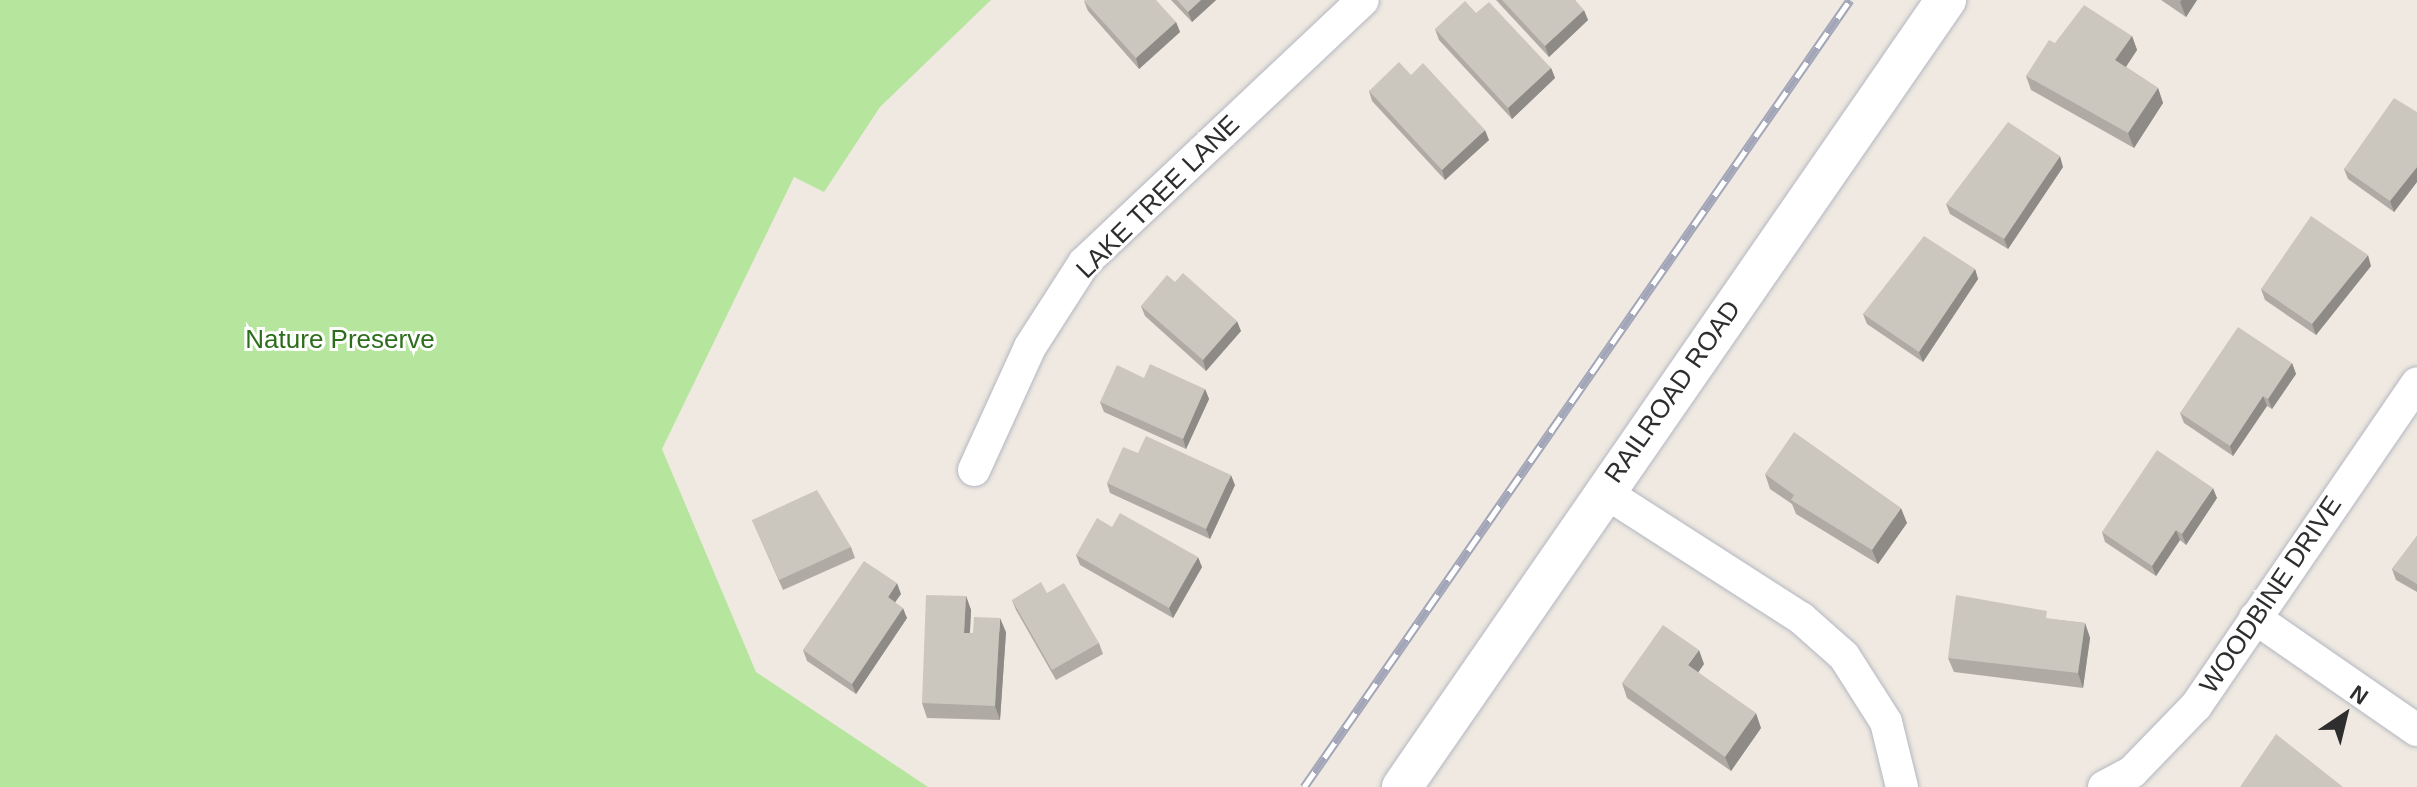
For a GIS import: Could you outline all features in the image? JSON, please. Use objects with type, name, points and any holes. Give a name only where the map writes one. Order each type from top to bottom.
[{"type":"street","name":"LAKE TREE LANE","points":[[974,470],[1030,347],[1084,263],[1363,0]]},
{"type":"street","name":"RAILROAD ROAD","points":[[1402,787],[1603,491],[1946,0]]},
{"type":"street","name":"WOODBINE DRIVE","points":[[2104,787],[2132,772],[2196,706],[2417,383]]},
{"type":"street","points":[[1603,491],[1801,618],[1844,656],[1886,722],[1902,787]]},
{"type":"street","points":[[2255,618],[2417,730]]},
{"type":"green space","name":"Nature Preserve","points":[[0,0],[991,0],[880,107],[824,192],[794,177],[662,449],[756,672],[928,787],[0,787]]},
{"type":"building","points":[[1085,0],[1156,0],[1176,22],[1136,58]]},
{"type":"building","points":[[1177,0],[1201,0],[1188,12]]},
{"type":"building","points":[[1502,0],[1575,0],[1584,10],[1545,46]]},
{"type":"building","points":[[1465,1],[1476,13],[1489,2],[1551,68],[1508,108],[1435,29]]},
{"type":"building","points":[[2084,5],[2132,36],[2115,60],[2158,88],[2128,133],[2026,76],[2049,40],[2055,43]]},
{"type":"building","points":[[1399,62],[1411,75],[1423,63],[1485,130],[1442,170],[1369,91]]},
{"type":"building","points":[[2394,98],[2417,112],[2417,167],[2390,201],[2344,169]]},
{"type":"building","points":[[2008,122],[2060,156],[2004,239],[1946,204]]},
{"type":"building","points":[[2311,216],[2368,255],[2312,324],[2261,289]]},
{"type":"building","points":[[1924,236],[1975,269],[1919,352],[1863,314]]},
{"type":"building","points":[[1183,273],[1237,321],[1203,360],[1141,306],[1167,275],[1175,282]]},
{"type":"building","points":[[2238,327],[2292,363],[2268,399],[2263,396],[2230,446],[2180,413]]},
{"type":"building","points":[[1150,364],[1205,389],[1183,439],[1100,402],[1117,365],[1144,378]]},
{"type":"building","points":[[1794,432],[1901,508],[1872,550],[1791,500],[1794,495],[1765,474]]},
{"type":"building","points":[[1146,436],[1231,475],[1206,529],[1107,483],[1123,447],[1138,453]]},
{"type":"building","points":[[2157,450],[2213,488],[2182,534],[2176,530],[2152,566],[2102,532]]},
{"type":"building","points":[[817,490],[851,547],[779,580],[752,520]]},
{"type":"building","points":[[1120,513],[1198,557],[1169,608],[1076,555],[1097,518],[1112,527]]},
{"type":"building","points":[[2417,536],[2417,584],[2392,569]]},
{"type":"building","points":[[864,561],[897,583],[888,597],[903,608],[852,684],[803,650]]},
{"type":"building","points":[[1041,582],[1047,593],[1064,583],[1099,643],[1052,670],[1012,600]]},
{"type":"building","points":[[926,595],[966,596],[964,633],[973,633],[974,617],[1000,618],[995,706],[922,703]]},
{"type":"building","points":[[1956,595],[2047,611],[2046,618],[2085,623],[2078,673],[1948,658]]},
{"type":"building","points":[[1663,625],[1699,650],[1688,665],[1756,713],[1725,757],[1622,683]]},
{"type":"building","points":[[2276,734],[2343,787],[2240,787]]},
{"type":"railway","points":[[1304,787],[1850,0]]}]
